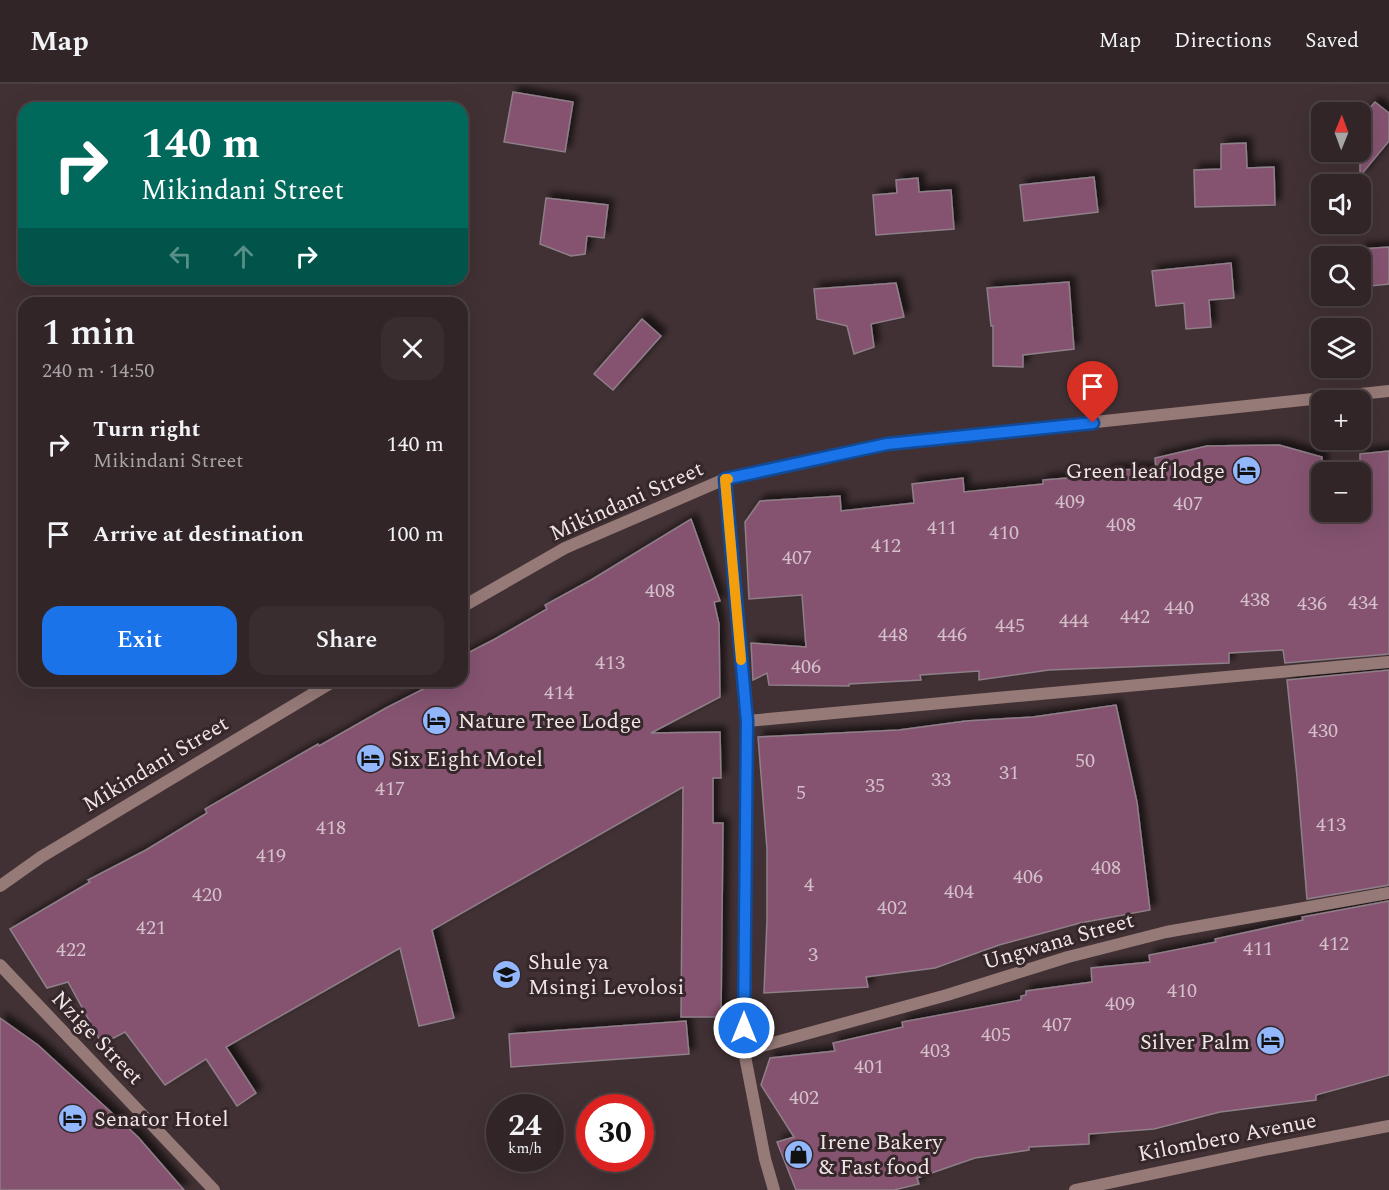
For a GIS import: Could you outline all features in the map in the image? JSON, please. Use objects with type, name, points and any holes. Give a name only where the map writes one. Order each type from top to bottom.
[{"type":"street","name":"Mikindani Street","points":[[468,604],[565,548],[725,479],[887,444],[1389,391]]},
{"type":"street","points":[[725,479],[747,721],[744,1051],[765,1159],[774,1190]]},
{"type":"street","points":[[747,721],[1389,662]]},
{"type":"street","name":"Mikindani Street","points":[[0,886],[41,856],[324,687]]},
{"type":"street","name":"Ungwana Street","points":[[744,1051],[947,995],[1068,957],[1166,932],[1389,893]]},
{"type":"street","name":"Nzige Street","points":[[0,965],[214,1190]]},
{"type":"street","name":"Kilombero Avenue","points":[[1075,1190],[1389,1126]]},
{"type":"building","points":[[513,92],[573,102],[565,152],[504,142]]},
{"type":"building","points":[[1375,102],[1389,113],[1389,141],[1362,174],[1360,174],[1360,162],[1371,162],[1371,107]]},
{"type":"building","points":[[1246,143],[1247,168],[1274,167],[1275,205],[1195,207],[1194,170],[1221,169],[1221,144]]},
{"type":"building","points":[[1094,177],[1098,212],[1024,221],[1020,185]]},
{"type":"building","points":[[918,178],[919,192],[951,190],[954,229],[876,235],[873,195],[897,193],[896,180]]},
{"type":"building","points":[[546,198],[608,205],[604,238],[587,236],[585,254],[571,256],[540,244]]},
{"type":"building","points":[[1389,247],[1389,284],[1371,286],[1371,248]]},
{"type":"building","points":[[1231,263],[1234,298],[1209,300],[1211,327],[1186,329],[1184,303],[1156,306],[1152,271]]},
{"type":"building","points":[[1069,282],[1074,349],[1023,355],[1023,367],[993,366],[993,326],[991,326],[987,288]]},
{"type":"building","points":[[896,283],[904,317],[871,324],[874,347],[854,354],[847,326],[817,319],[814,289]]},
{"type":"building","points":[[642,319],[661,336],[613,390],[594,374]]},
{"type":"building","points":[[1279,445],[1322,457],[1322,462],[1311,462],[1311,522],[1371,522],[1371,462],[1360,462],[1360,454],[1389,451],[1389,654],[1285,663],[1283,650],[1229,653],[1229,663],[1049,670],[979,680],[979,671],[920,675],[921,680],[849,684],[849,686],[769,685],[767,673],[753,680],[751,643],[806,647],[802,595],[749,599],[745,522],[760,501],[840,496],[841,511],[914,503],[912,484],[963,478],[964,492],[1043,484],[1043,480],[1106,475],[1106,470],[1156,469],[1155,458],[1207,446]]},
{"type":"building","points":[[691,519],[720,601],[714,602],[719,624],[720,697],[651,733],[720,732],[721,778],[713,778],[713,823],[723,823],[721,1017],[681,1017],[683,787],[432,930],[454,1018],[419,1026],[400,948],[226,1047],[256,1093],[237,1106],[206,1059],[165,1085],[125,1032],[102,1044],[68,982],[47,988],[10,929],[90,882],[88,880],[146,850],[207,813],[205,809],[386,708],[427,687],[468,687],[468,653],[547,609],[545,605],[591,580]]},
{"type":"building","points":[[1389,670],[1389,885],[1307,899],[1287,680]]},
{"type":"building","points":[[1116,705],[1137,802],[1150,910],[1080,923],[999,945],[935,968],[866,977],[868,987],[764,993],[767,849],[758,737],[899,730],[966,721],[1033,717]]},
{"type":"building","points":[[1389,901],[1389,1075],[1316,1095],[1316,1100],[1220,1112],[1154,1129],[1089,1134],[1089,1144],[1029,1147],[1029,1150],[975,1158],[917,1178],[919,1184],[894,1190],[796,1190],[777,1142],[794,1137],[761,1085],[770,1058],[835,1051],[833,1043],[903,1027],[902,1022],[1021,1000],[1021,996],[1026,995],[1026,991],[1092,982],[1091,968],[1150,962],[1149,955],[1216,942],[1215,939],[1303,920],[1302,917]]},
{"type":"building","points":[[0,1018],[38,1045],[138,1137],[184,1190],[0,1190]]},
{"type":"building","points":[[686,1021],[689,1054],[511,1067],[509,1034]]},
{"type":"slow traffic","points":[[728,479],[725,479],[741,660]]},
{"type":"place","name":"Green leaf lodge","points":[[1246,470]]},
{"type":"place","name":"Nature Tree Lodge","points":[[437,720]]},
{"type":"place","name":"Six Eight Motel","points":[[370,758]]},
{"type":"place","name":"Shule ya Msingi Levolosi","points":[[507,974]]},
{"type":"place","name":"Silver Palm","points":[[1271,1041]]},
{"type":"place","name":"Senator Hotel","points":[[73,1118]]},
{"type":"place","name":"Irene Bakery & Fast food","points":[[798,1154]]},
{"type":"route","points":[[744,1028],[747,721],[725,479],[887,444],[1093,423]]}]
